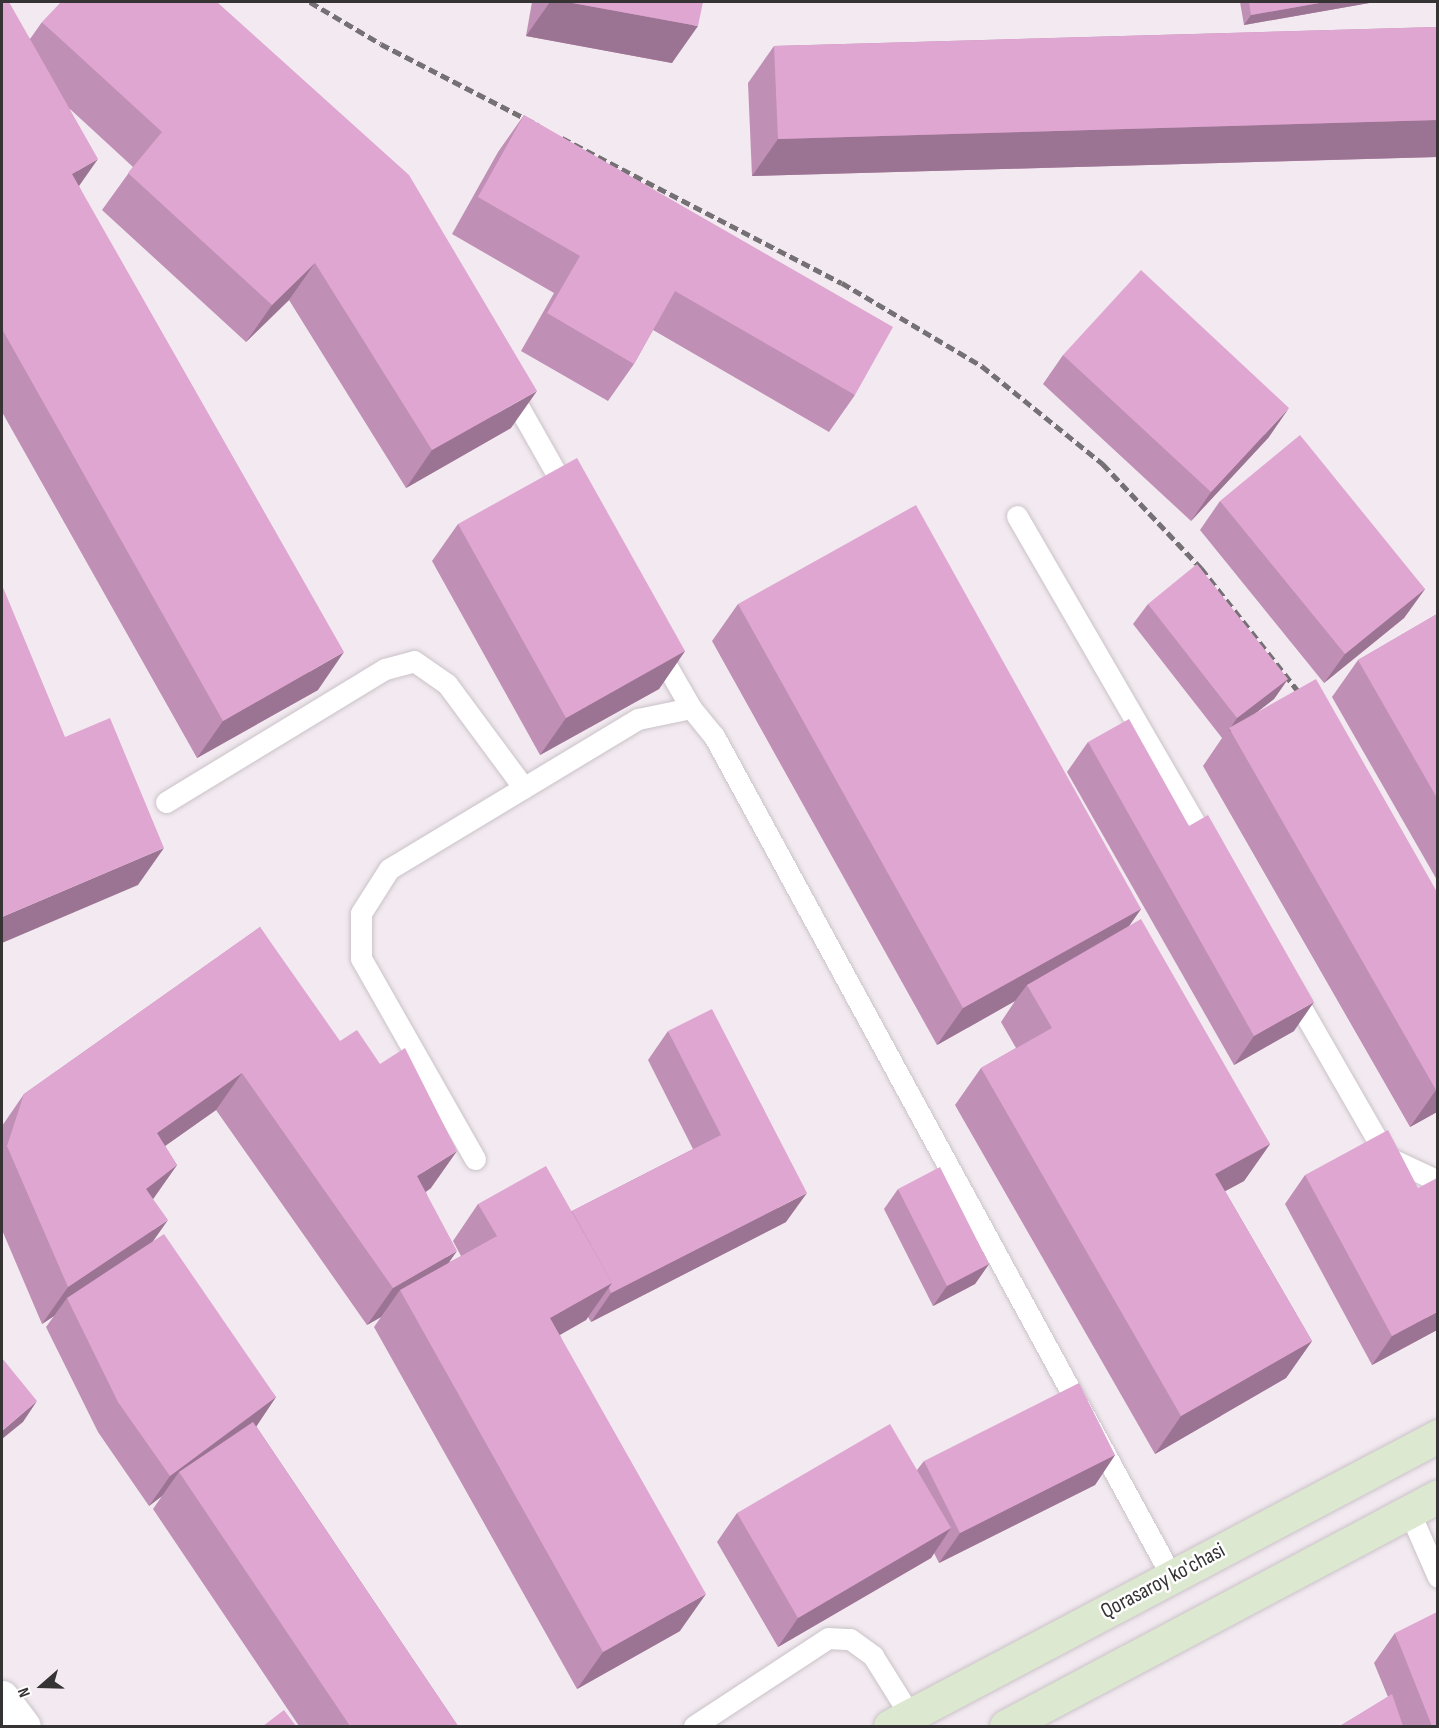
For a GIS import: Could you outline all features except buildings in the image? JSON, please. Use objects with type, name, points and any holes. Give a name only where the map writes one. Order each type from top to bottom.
[{"type":"main road","name":"Qorasaroy ko'chasi","points":[[900,1721],[1437,1436]]},
{"type":"main road","points":[[1006,1726],[1437,1496]]},
{"type":"street","points":[[2,1697],[24,1726]]},
{"type":"lane","points":[[495,366],[578,511]]},
{"type":"lane","points":[[1017,516],[1220,867]]},
{"type":"lane","points":[[649,636],[691,708],[720,746],[1172,1577]]},
{"type":"lane","points":[[166,802],[385,669],[414,661],[447,684],[524,788]]},
{"type":"lane","points":[[475,1159],[361,958],[361,913],[388,869],[638,719],[691,708]]},
{"type":"lane","points":[[1280,971],[1388,1157],[1437,1182]]},
{"type":"lane","points":[[1409,1511],[1437,1577]]},
{"type":"lane","points":[[694,1726],[828,1638],[850,1639],[873,1656],[900,1721]]},
{"type":"railway","points":[[310,2],[381,44],[538,125]]},
{"type":"railway","points":[[562,138],[842,283],[982,366],[1103,464],[1201,568],[1307,702]]}]
